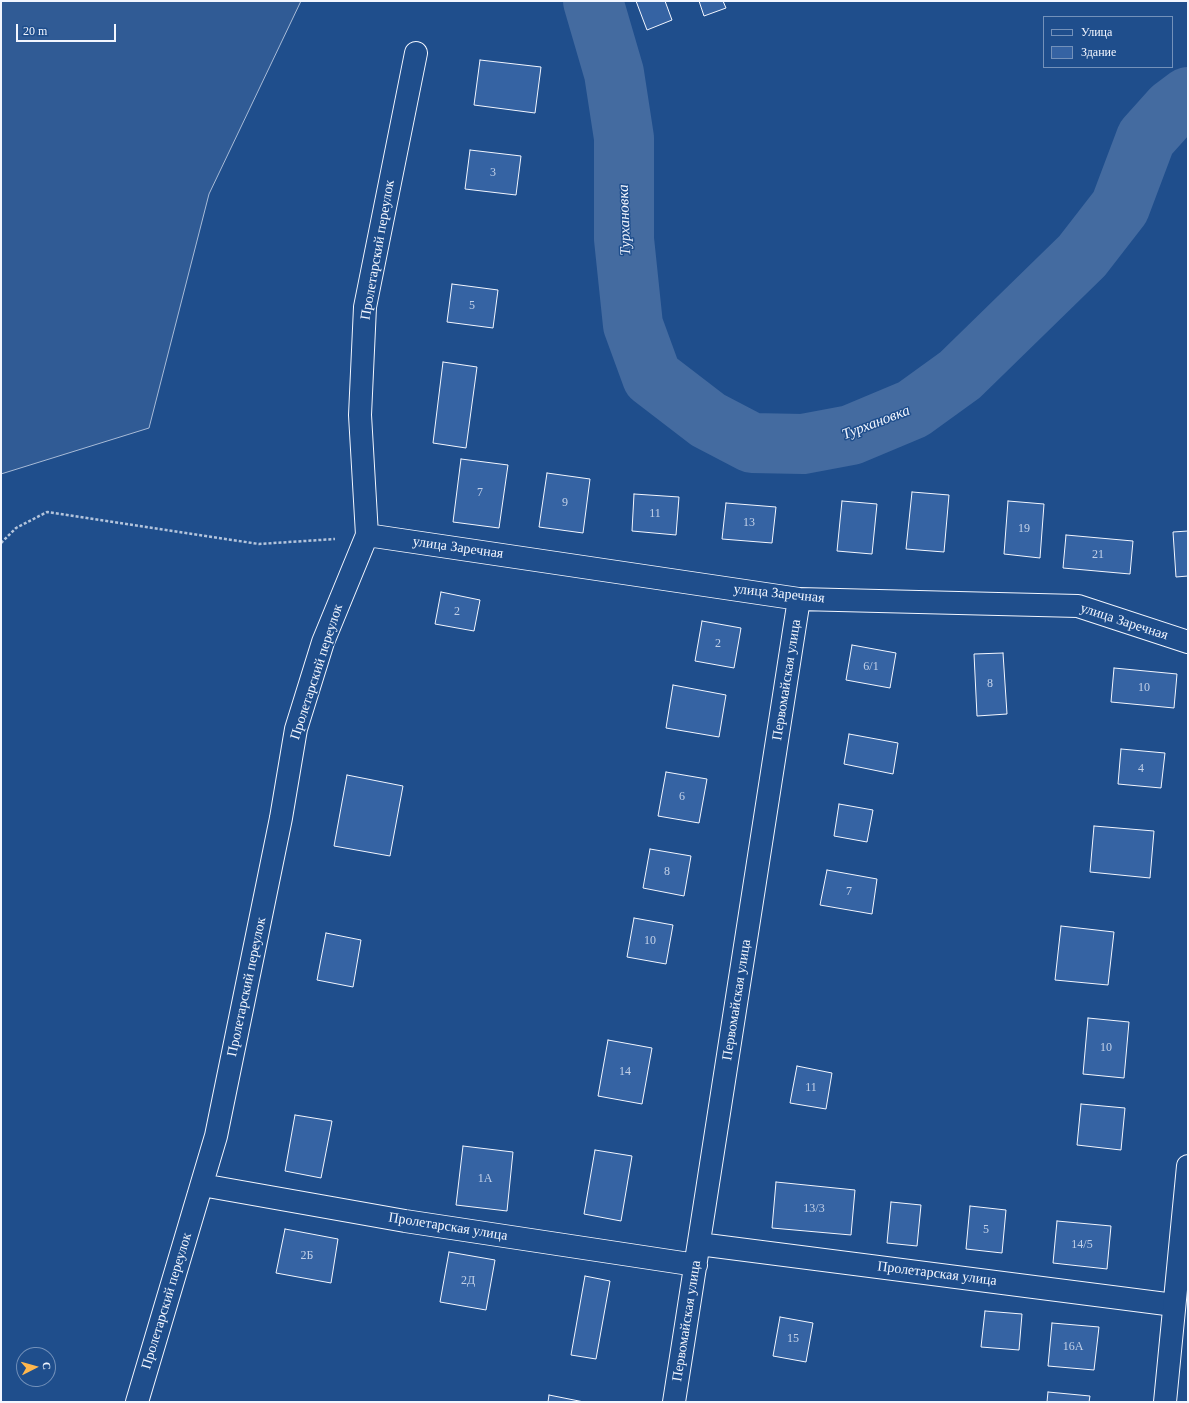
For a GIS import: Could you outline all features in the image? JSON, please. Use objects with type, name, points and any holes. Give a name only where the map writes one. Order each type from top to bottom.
[{"type":"street","name":"Пролетарский переулок","points":[[138,1402],[216,1136],[281,818],[296,729],[323,642],[367,534],[360,415],[365,307],[416,53]]},
{"type":"street","name":"улица Заречная","points":[[367,534],[799,599],[1078,606],[1188,642]]},
{"type":"street","name":"Первомайская улица","points":[[674,1402],[799,599]]},
{"type":"street","points":[[1165,1402],[1180,1291],[1188,1166]]},
{"type":"street","name":"Пролетарская улица","points":[[202,1185],[405,1221],[698,1254],[1180,1291]]},
{"type":"path","points":[[1,544],[16,528],[47,512],[259,544],[313,542],[367,534]]},
{"type":"shaded area","points":[[1,1],[301,1],[209,194],[149,428],[1,474]]},
{"type":"building","points":[[636,1],[665,1],[672,20],[647,30]]},
{"type":"building","points":[[699,1],[723,1],[726,8],[704,16]]},
{"type":"building","points":[[480,60],[541,67],[535,113],[474,105]]},
{"type":"building","points":[[470,150],[521,156],[516,195],[465,189]]},
{"type":"building","points":[[452,284],[498,290],[493,328],[447,322]]},
{"type":"building","points":[[443,362],[477,367],[466,448],[433,443]]},
{"type":"building","points":[[461,459],[508,465],[499,528],[453,522]]},
{"type":"building","points":[[547,473],[590,479],[583,533],[539,527]]},
{"type":"building","points":[[912,492],[949,495],[944,552],[906,549]]},
{"type":"building","points":[[634,494],[679,497],[676,535],[632,531]]},
{"type":"building","points":[[842,501],[877,504],[872,554],[837,551]]},
{"type":"building","points":[[1008,501],[1044,504],[1040,558],[1004,554]]},
{"type":"building","points":[[726,503],[776,507],[772,543],[722,539]]},
{"type":"building","points":[[1188,531],[1188,576],[1176,577],[1173,532]]},
{"type":"building","points":[[1066,535],[1133,541],[1130,574],[1063,568]]},
{"type":"building","points":[[441,592],[480,600],[474,631],[435,624]]},
{"type":"building","points":[[702,621],[741,628],[734,668],[695,661]]},
{"type":"building","points":[[852,645],[896,653],[890,688],[846,680]]},
{"type":"building","points":[[1003,653],[1007,714],[977,716],[974,654]]},
{"type":"building","points":[[1114,668],[1177,674],[1174,708],[1111,702]]},
{"type":"building","points":[[673,685],[726,695],[719,737],[666,728]]},
{"type":"building","points":[[849,734],[898,743],[893,774],[844,764]]},
{"type":"building","points":[[1121,749],[1165,753],[1161,788],[1118,784]]},
{"type":"building","points":[[666,772],[707,779],[699,823],[658,816]]},
{"type":"building","points":[[347,775],[403,786],[390,856],[334,846]]},
{"type":"building","points":[[839,804],[873,810],[867,842],[834,836]]},
{"type":"building","points":[[1094,826],[1154,831],[1150,878],[1090,872]]},
{"type":"building","points":[[650,849],[691,856],[684,896],[643,888]]},
{"type":"building","points":[[827,870],[877,879],[872,914],[820,905]]},
{"type":"building","points":[[634,918],[673,925],[666,964],[627,957]]},
{"type":"building","points":[[1061,926],[1114,932],[1108,985],[1055,980]]},
{"type":"building","points":[[326,933],[361,940],[353,987],[317,980]]},
{"type":"building","points":[[1088,1018],[1129,1022],[1124,1078],[1083,1074]]},
{"type":"building","points":[[608,1040],[652,1048],[642,1104],[598,1096]]},
{"type":"building","points":[[797,1066],[832,1073],[826,1109],[790,1103]]},
{"type":"building","points":[[1081,1104],[1125,1108],[1121,1150],[1077,1145]]},
{"type":"building","points":[[295,1115],[332,1121],[321,1178],[285,1171]]},
{"type":"building","points":[[463,1146],[513,1152],[507,1211],[456,1205]]},
{"type":"building","points":[[595,1150],[632,1156],[621,1221],[584,1214]]},
{"type":"building","points":[[776,1182],[855,1190],[851,1235],[772,1228]]},
{"type":"building","points":[[891,1202],[921,1205],[917,1246],[887,1243]]},
{"type":"building","points":[[970,1206],[1006,1210],[1002,1253],[966,1249]]},
{"type":"building","points":[[1057,1221],[1111,1226],[1107,1269],[1053,1263]]},
{"type":"building","points":[[285,1229],[338,1239],[331,1283],[276,1273]]},
{"type":"building","points":[[449,1252],[495,1260],[486,1310],[440,1302]]},
{"type":"building","points":[[585,1276],[610,1281],[596,1359],[571,1355]]},
{"type":"building","points":[[985,1311],[1022,1314],[1019,1350],[981,1347]]},
{"type":"building","points":[[780,1317],[813,1323],[806,1362],[773,1356]]},
{"type":"building","points":[[1052,1323],[1099,1327],[1094,1370],[1048,1366]]},
{"type":"building","points":[[1048,1392],[1090,1396],[1089,1402],[1047,1402]]},
{"type":"building","points":[[549,1395],[584,1402],[548,1402]]},
{"type":"waterway","name":"Турхановка","points":[[593,1],[614,73],[624,138],[624,239],[633,325],[652,377],[708,420],[752,443],[803,444],[851,435],[913,409],[960,375],[1082,256],[1120,207],[1146,138],[1172,109],[1188,97]]}]
